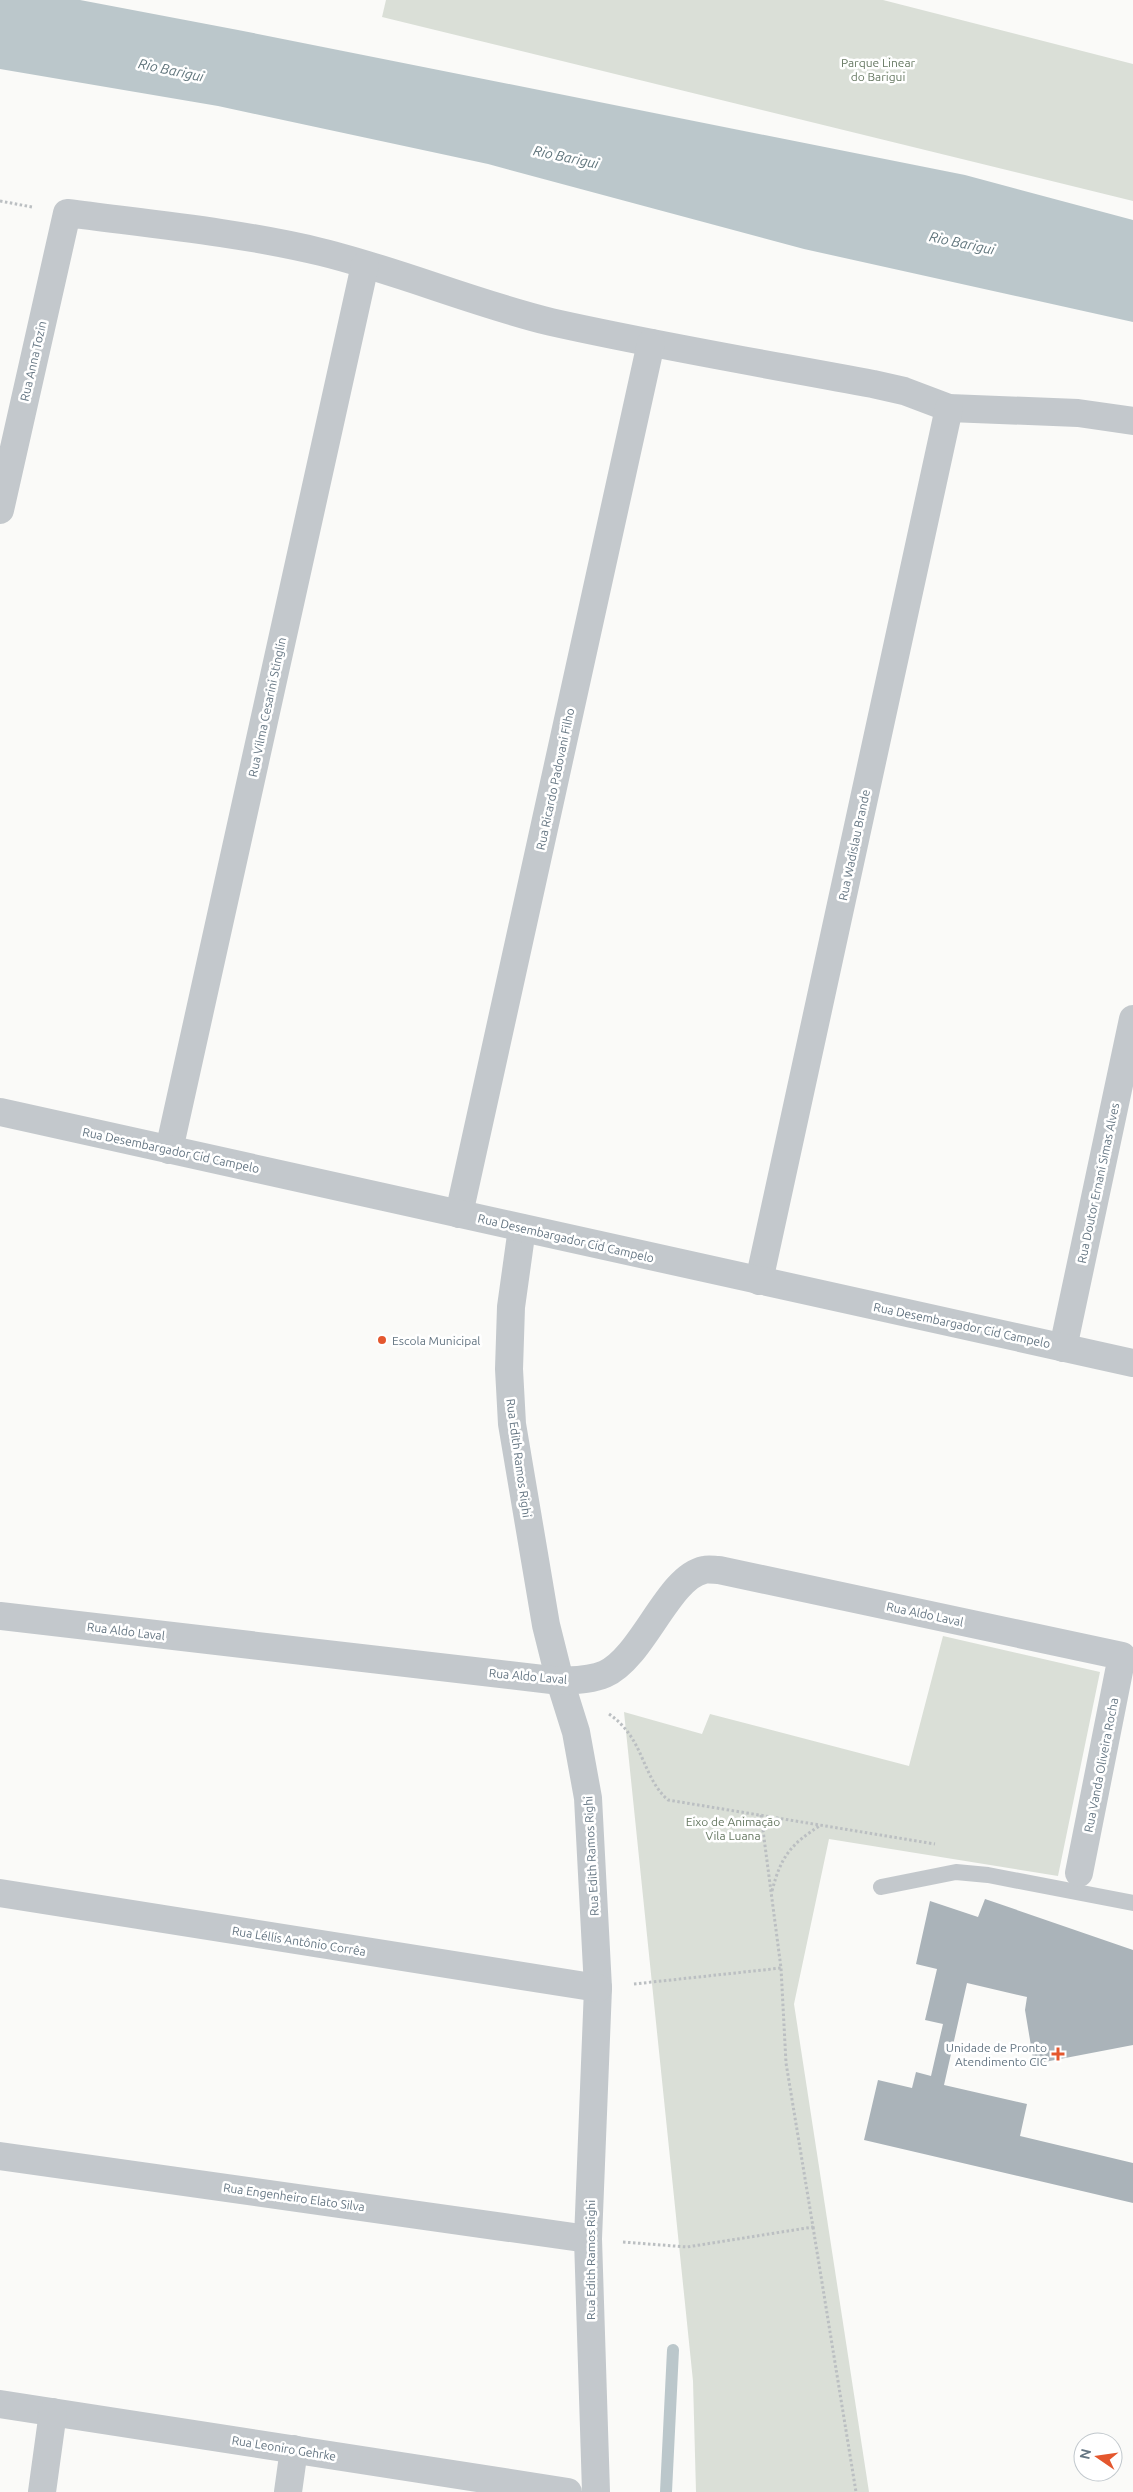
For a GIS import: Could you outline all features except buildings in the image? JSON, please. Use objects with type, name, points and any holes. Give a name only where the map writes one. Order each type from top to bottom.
[{"type":"street","name":"Rua Anna Tozin","points":[[0,510],[67,213],[274,242],[322,252],[365,265]]},
{"type":"street","points":[[365,265],[480,303],[550,321],[650,343],[873,384],[904,391],[949,408],[1078,413],[1133,421]]},
{"type":"street","name":"Rua Vilma Cesarini Stinglin","points":[[169,1150],[365,265]]},
{"type":"street","name":"Rua Ricardo Padovani Filho","points":[[459,1214],[650,343]]},
{"type":"street","name":"Rua Wadislau Brande","points":[[759,1281],[949,408]]},
{"type":"street","name":"Rua Doutor Ernani Simas Alves","points":[[1063,1348],[1133,1019]]},
{"type":"street","name":"Rua Desembargador Cid Campelo","points":[[0,1112],[1133,1363]]},
{"type":"street","name":"Rua Edith Ramos Righi","points":[[522,1228],[511,1307],[508,1369],[512,1424],[540,1595],[560,1681],[576,1732],[588,1798],[598,1988],[588,2239],[596,2492]]},
{"type":"street","name":"Rua Aldo Laval","points":[[0,1616],[560,1681],[582,1680],[605,1674],[626,1659],[676,1591],[689,1578],[703,1570],[719,1570],[1122,1656]]},
{"type":"street","name":"Rua Vanda Oliveira Rocha","points":[[1079,1873],[1122,1656]]},
{"type":"street","name":"Rua Léllis Antônio Corrêa","points":[[0,1893],[598,1988]]},
{"type":"street","name":"Rua Engenheiro Elato Silva","points":[[0,2156],[588,2239]]},
{"type":"street","name":"Rua Leoniro Gehrke","points":[[0,2404],[568,2492]]},
{"type":"street","points":[[42,2492],[53,2412]]},
{"type":"street","points":[[288,2492],[294,2449]]},
{"type":"lane","points":[[882,1887],[956,1872],[988,1875],[1133,1903]]},
{"type":"path","points":[[605,1712],[626,1729],[637,1743],[658,1791],[668,1800],[937,1844]]},
{"type":"path","points":[[761,1816],[781,1968],[786,2063],[856,2492]]},
{"type":"path","points":[[772,1894],[778,1869],[787,1851],[822,1825]]},
{"type":"path","points":[[598,1988],[781,1968]]},
{"type":"path","points":[[588,2239],[687,2247],[813,2227]]},
{"type":"green space","name":"Parque Linear do Barigui","points":[[386,0],[883,0],[1133,64],[1133,201],[382,17]]},
{"type":"green space","name":"Eixo de Animação Vila Luana","points":[[943,1636],[1100,1672],[1058,1876],[829,1839],[794,2004],[869,2492],[696,2492],[693,2381],[624,1712],[702,1734],[710,1714],[909,1766]]},
{"type":"water","name":"Rio Barigui","points":[[0,0],[80,0],[238,30],[965,175],[1133,220],[1133,322],[804,249],[488,164],[218,106],[0,69]]},
{"type":"waterway","points":[[666,2492],[673,2350]]},
{"type":"place","name":"Escola Municipal","points":[[382,1340]]},
{"type":"place","name":"Unidade de Pronto Atendimento CIC","points":[[1058,2054]]}]
